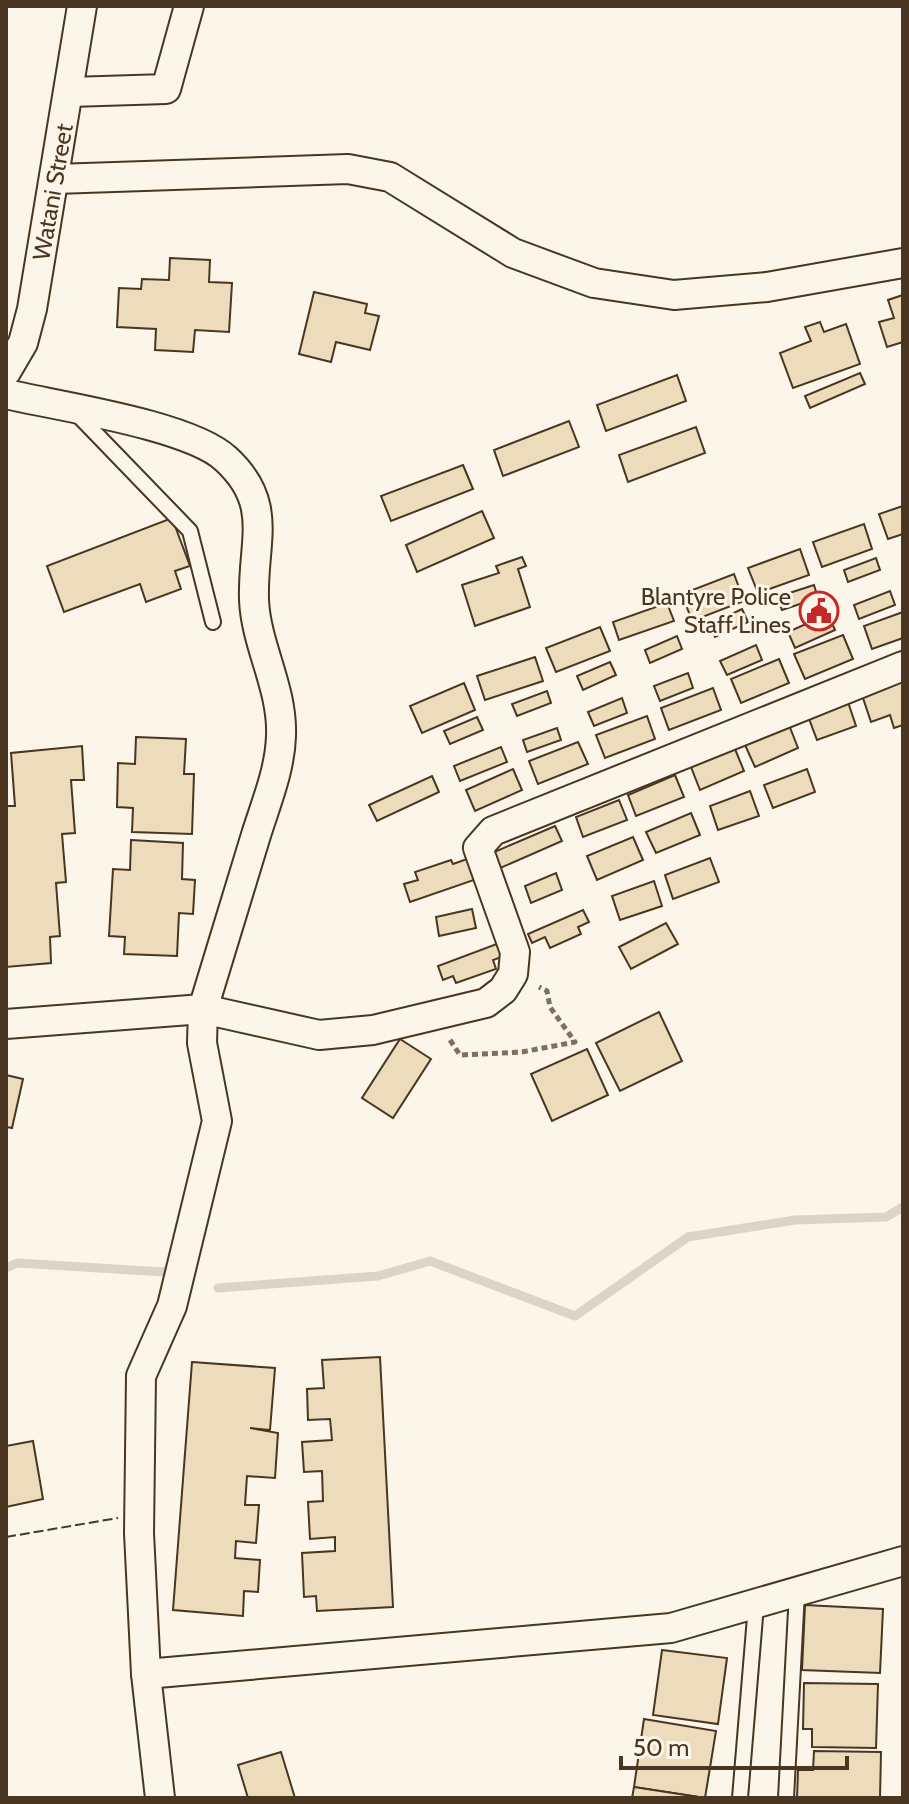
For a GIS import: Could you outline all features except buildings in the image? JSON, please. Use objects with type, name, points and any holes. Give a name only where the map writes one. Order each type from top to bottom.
[{"type":"street","name":"Watani Street","points":[[6,372],[26,332],[70,92],[82,6]]},
{"type":"street","points":[[70,92],[166,89],[189,6]]},
{"type":"street","points":[[55,179],[348,169],[390,177],[513,253],[594,283],[674,295],[767,287],[903,263]]},
{"type":"street","points":[[6,394],[179,435],[223,456],[250,485],[259,520],[254,602],[260,641],[277,691],[281,735],[274,781],[203,1009],[202,1043],[217,1121],[172,1306],[141,1376],[139,1533],[146,1674],[160,1798]]},
{"type":"street","points":[[6,1024],[203,1009],[319,1035],[373,1030],[486,1003],[503,990],[513,974],[515,952],[478,848],[483,838],[508,825],[903,666]]},
{"type":"street","points":[[146,1674],[656,1630],[756,1605],[903,1561]]},
{"type":"lane","points":[[72,409],[190,531],[213,622]]},
{"type":"lane","points":[[786,1798],[797,1592]]},
{"type":"lane","points":[[740,1798],[756,1605]]},
{"type":"path","points":[[434,1016],[460,1055],[522,1052],[575,1042],[550,1007],[547,991],[513,974]]},
{"type":"waterway","points":[[218,1288],[378,1276],[430,1261],[575,1316],[688,1237],[795,1220],[886,1217],[903,1207]]},
{"type":"waterway","points":[[6,1268],[17,1263],[164,1272]]},
{"type":"fence","points":[[6,1537],[118,1518]]},
{"type":"place","name":"Blantyre Police Staff Lines","points":[[819,611]]}]
